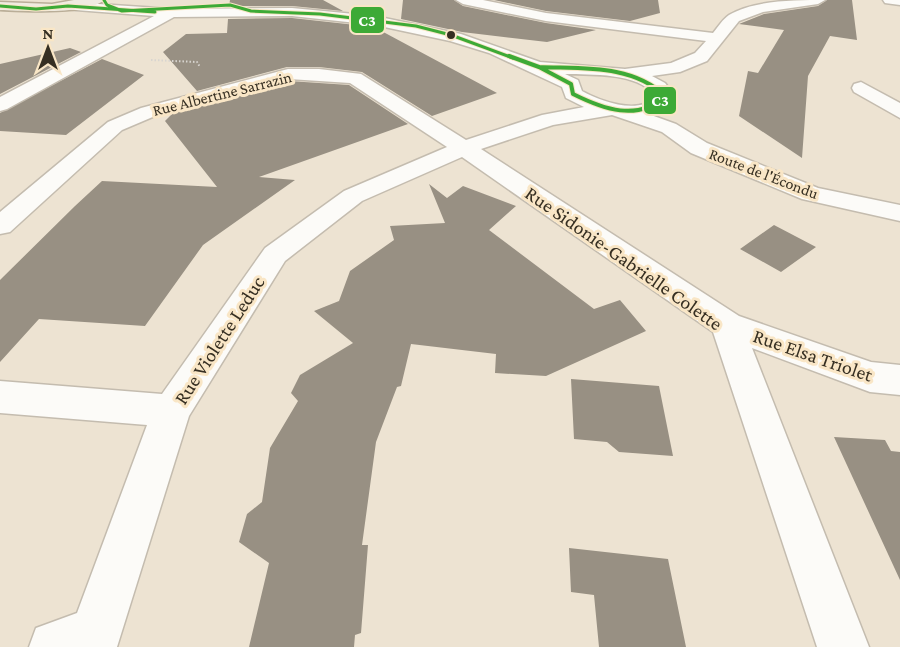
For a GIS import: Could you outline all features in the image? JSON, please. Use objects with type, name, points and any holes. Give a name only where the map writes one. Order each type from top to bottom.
[{"type":"main road","points":[[7,4],[36,9],[97,0]]},
{"type":"street","name":"Route de l'Écondu","points":[[104,0],[107,5],[122,11]]},
{"type":"street","points":[[463,0],[546,17],[717,38]]},
{"type":"street","points":[[627,74],[674,68],[701,57],[734,18],[760,8],[818,0]]},
{"type":"street","points":[[890,0],[900,1]]},
{"type":"street","points":[[122,11],[216,5],[251,11]]},
{"type":"street","name":"Route de l'Écondu","points":[[68,6],[171,13],[251,11],[320,14],[416,26],[539,67],[627,74],[659,95],[643,109],[616,110]]},
{"type":"street","points":[[0,105],[171,13]]},
{"type":"street","name":"Route de l'Écondu","points":[[201,13],[357,25],[482,47]]},
{"type":"street","name":"Route de l'Écondu","points":[[539,67],[572,89],[582,100],[669,128],[699,147],[811,194],[900,213]]},
{"type":"street","points":[[669,128],[659,95],[674,68]]},
{"type":"street","points":[[549,119],[583,75],[595,72]]},
{"type":"street","name":"Rue Albertine Sarrazin","points":[[0,226],[115,126],[148,112],[288,74],[355,78],[464,148]]},
{"type":"street","points":[[861,88],[900,112]]},
{"type":"street","points":[[464,148],[549,119],[616,110]]},
{"type":"street","name":"Rue Sidonie-Gabrielle Colette","points":[[464,148],[727,325],[843,647]]},
{"type":"street","name":"Rue Violette Leduc","points":[[80,642],[172,411],[275,255],[353,196],[464,148]]},
{"type":"street","name":"Rue Elsa Triolet","points":[[727,325],[870,377],[900,380]]},
{"type":"street","points":[[0,397],[172,411]]},
{"type":"path","points":[[90,58],[197,62],[215,94]]},
{"type":"building","points":[[230,0],[323,0],[343,11],[292,6],[229,6]]},
{"type":"building","points":[[403,0],[454,0],[463,6],[546,23],[596,30],[547,42],[462,32],[401,19]]},
{"type":"building","points":[[494,0],[658,0],[660,13],[630,21],[546,11]]},
{"type":"building","points":[[827,0],[852,0],[857,40],[830,36],[808,76],[802,158],[739,116],[748,71],[758,73],[784,30],[739,24],[764,14],[818,6]]},
{"type":"building","points":[[292,18],[374,27],[497,93],[432,116],[362,72],[319,67],[287,67],[197,91],[163,52],[186,34],[227,33],[228,19]]},
{"type":"building","points":[[70,48],[81,52],[0,94],[0,64]]},
{"type":"building","points":[[102,59],[144,75],[66,135],[0,131],[0,113]]},
{"type":"building","points":[[289,81],[349,85],[408,124],[259,177],[295,180],[203,245],[145,326],[39,319],[0,362],[0,280],[75,206],[102,181],[217,187],[165,121],[173,113]]},
{"type":"building","points":[[429,184],[447,198],[463,186],[516,206],[489,230],[594,309],[620,300],[646,331],[546,376],[495,373],[496,354],[411,344],[401,386],[397,387],[376,442],[362,545],[368,545],[361,633],[355,635],[354,647],[249,647],[269,563],[239,542],[247,514],[262,502],[270,448],[298,401],[291,393],[300,375],[353,343],[314,311],[339,301],[350,271],[394,240],[390,226],[445,223]]},
{"type":"building","points":[[774,225],[816,247],[781,272],[740,249]]},
{"type":"building","points":[[571,379],[659,386],[673,456],[619,452],[607,442],[574,439]]},
{"type":"building","points":[[834,437],[885,440],[891,451],[900,452],[900,580]]},
{"type":"building","points":[[569,548],[668,559],[686,647],[599,647],[594,595],[571,592]]},
{"type":"transit line","name":"C3","points":[[104,0],[107,5],[122,11],[230,5],[251,11],[320,14],[416,26],[451,35],[539,67]]},
{"type":"transit line","name":"C3","points":[[0,6],[36,9],[68,6],[155,12]]},
{"type":"transit line","name":"C3","points":[[539,67],[589,69],[625,74],[654,86],[665,96],[656,105],[645,109],[620,111],[595,104],[573,94],[571,84],[539,67]]}]
